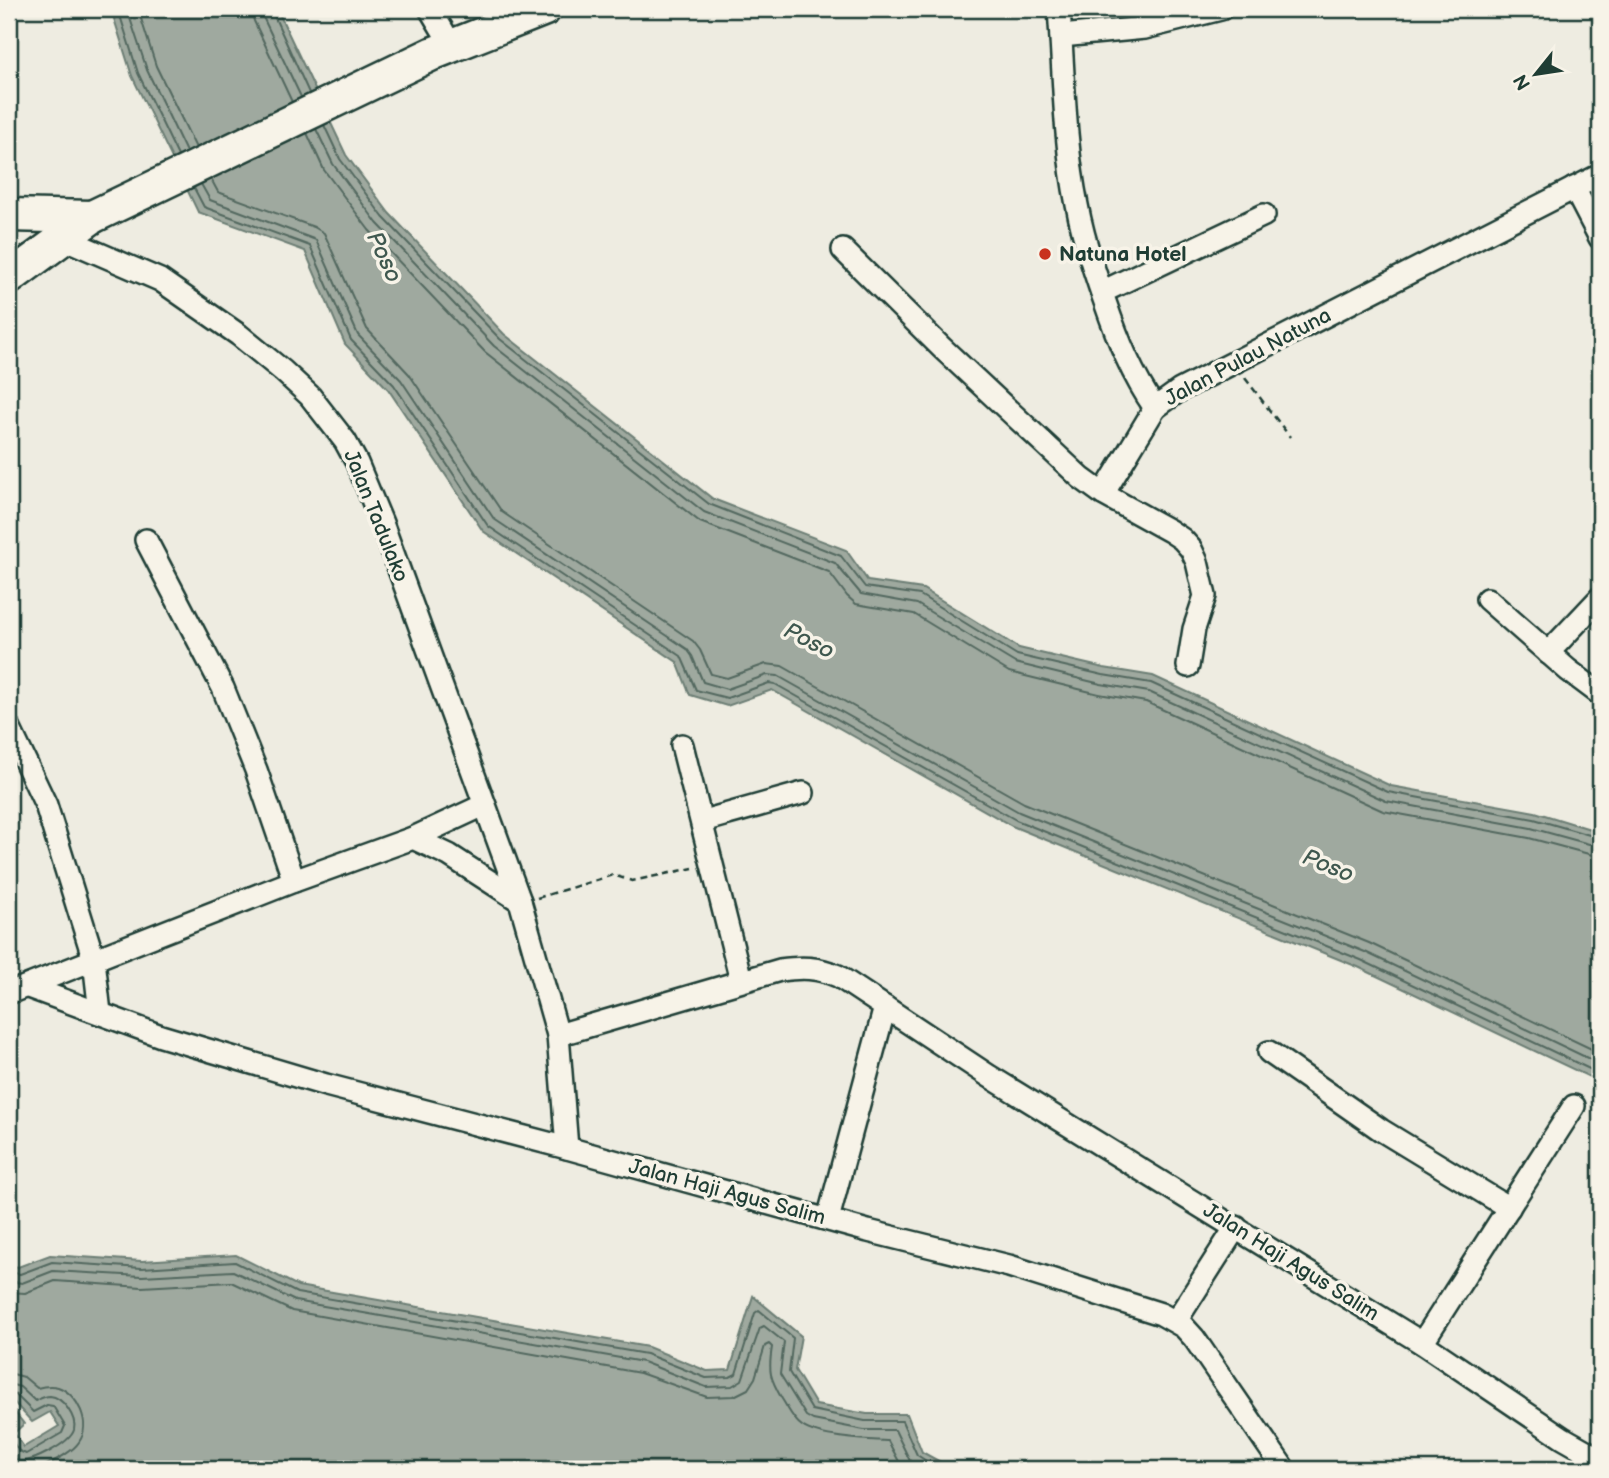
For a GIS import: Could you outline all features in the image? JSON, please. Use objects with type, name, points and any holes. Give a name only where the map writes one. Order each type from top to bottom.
[{"type":"highway","points":[[9,278],[92,217],[443,49],[545,9]]},
{"type":"highway","points":[[9,215],[92,217]]},
{"type":"highway","points":[[9,227],[51,246]]},
{"type":"street","points":[[430,9],[443,49]]},
{"type":"street","name":"Jalan Pulau Natuna","points":[[1059,9],[1069,158],[1088,251],[1132,373],[1155,408],[1180,390],[1600,176]]},
{"type":"street","points":[[1061,36],[1145,28],[1221,9]]},
{"type":"street","points":[[1574,188],[1600,238]]},
{"type":"street","points":[[1102,292],[1264,215]]},
{"type":"street","name":"Jalan Tadulako","points":[[51,246],[141,270],[179,292],[283,370],[329,419],[357,463],[368,487],[520,901]]},
{"type":"street","points":[[843,250],[1073,471],[1103,494],[1171,531],[1191,549],[1205,596],[1194,629],[1188,666]]},
{"type":"street","points":[[1103,494],[1155,408]]},
{"type":"street","points":[[146,540],[223,688],[256,770],[294,881]]},
{"type":"street","points":[[1548,653],[1600,598]]},
{"type":"street","points":[[1487,599],[1600,694]]},
{"type":"street","points":[[9,727],[46,805],[94,960],[100,1013]]},
{"type":"street","points":[[682,744],[741,980]]},
{"type":"street","points":[[703,821],[803,793]]},
{"type":"street","points":[[18,990],[294,881],[413,838],[484,805]]},
{"type":"street","points":[[413,838],[449,855],[520,901],[558,1035],[567,1148]]},
{"type":"street","name":"Jalan Haji Agus Salim","points":[[558,1035],[780,970],[820,968],[838,976],[989,1076],[1422,1343],[1563,1438],[1600,1459]]},
{"type":"street","name":"Jalan Haji Agus Salim","points":[[18,990],[100,1013],[161,1036],[313,1081],[1009,1266],[1144,1308],[1176,1321],[1194,1338],[1284,1469]]},
{"type":"street","points":[[828,1219],[886,1007]]},
{"type":"street","points":[[1269,1052],[1381,1130],[1508,1208]]},
{"type":"street","points":[[1422,1343],[1574,1106]]},
{"type":"street","points":[[1176,1321],[1236,1227]]},
{"type":"path","points":[[1233,363],[1290,437]]},
{"type":"path","points":[[520,901],[548,896],[613,875],[632,881],[712,864]]},
{"type":"water","name":"Poso","points":[[111,9],[277,9],[346,155],[389,213],[504,334],[713,499],[846,550],[868,581],[923,589],[1019,648],[1104,668],[1153,676],[1391,786],[1535,812],[1600,832],[1600,1082],[1358,967],[1012,826],[772,690],[727,706],[690,695],[677,662],[483,531],[388,389],[345,344],[305,251],[198,212],[132,76]]},
{"type":"water","points":[[50,1255],[142,1261],[236,1255],[298,1286],[648,1347],[707,1371],[730,1370],[753,1296],[801,1336],[795,1370],[816,1405],[867,1414],[907,1414],[922,1452],[953,1469],[9,1469],[9,1405],[24,1424],[14,1433],[24,1447],[59,1426],[50,1412],[32,1422],[9,1397],[9,1265],[18,1267]]},
{"type":"place","name":"Natuna Hotel","points":[[1045,254]]}]
